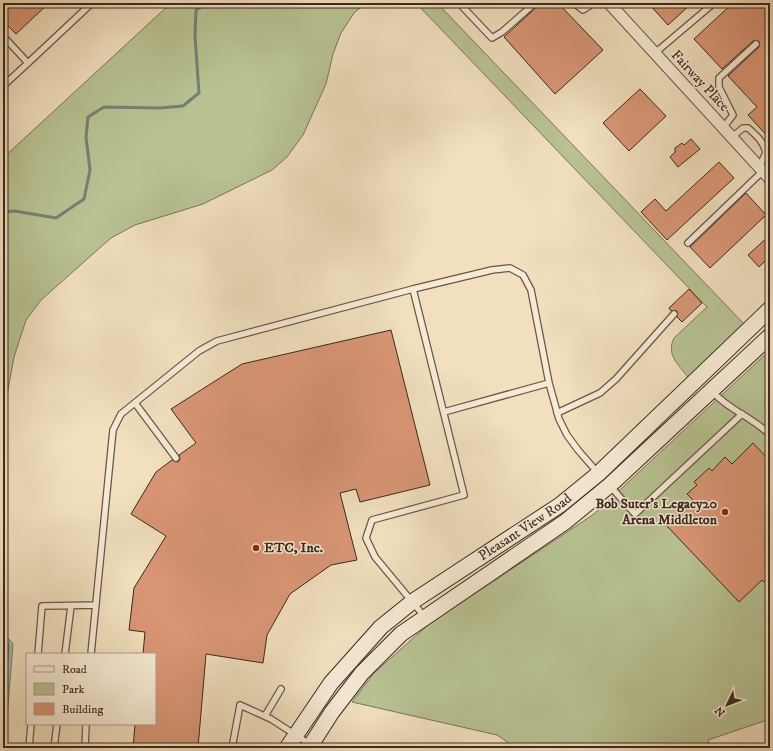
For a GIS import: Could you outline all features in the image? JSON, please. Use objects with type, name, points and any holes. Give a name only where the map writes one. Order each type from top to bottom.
[{"type":"street","name":"Fairway Place","points":[[609,3],[764,172]]},
{"type":"street","name":"Pleasant View Road","points":[[310,746],[332,712],[362,673],[401,634],[565,522],[770,309]]},
{"type":"street","name":"Pleasant View Road","points":[[287,748],[331,683],[382,627],[412,602],[560,505],[604,480],[712,390],[770,336]]},
{"type":"lane","points":[[3,86],[92,3]]},
{"type":"lane","points":[[459,3],[492,38],[502,32],[535,3]]},
{"type":"lane","points":[[574,3],[583,10],[594,3]]},
{"type":"lane","points":[[655,53],[714,3]]},
{"type":"lane","points":[[3,37],[28,63]]},
{"type":"lane","points":[[723,128],[733,115],[719,87],[719,78],[756,44]]},
{"type":"lane","points":[[688,243],[764,172],[766,153],[765,147],[754,134],[748,128],[743,128],[732,137]]},
{"type":"lane","points":[[91,653],[113,430],[121,414],[199,351],[217,341],[413,289],[492,270],[510,268],[523,275],[531,290],[549,383],[557,413],[567,435],[604,480],[635,514],[742,414]]},
{"type":"lane","points":[[413,289],[464,495],[372,520],[366,538],[376,557],[425,617]]},
{"type":"lane","points":[[557,413],[600,393],[616,379],[674,314]]},
{"type":"lane","points":[[444,412],[549,383]]},
{"type":"lane","points":[[712,390],[721,402],[761,425],[770,435]]},
{"type":"lane","points":[[135,403],[176,458]]},
{"type":"lane","points":[[38,653],[42,606],[96,605]]},
{"type":"lane","points":[[65,653],[71,606]]},
{"type":"lane","points":[[265,716],[281,689]]},
{"type":"lane","points":[[232,748],[240,705],[284,726],[310,746]]},
{"type":"lane","points":[[29,748],[31,725]]},
{"type":"lane","points":[[54,748],[57,725]]},
{"type":"lane","points":[[85,748],[86,725]]},
{"type":"green space","points":[[171,3],[366,3],[354,13],[341,33],[333,54],[326,84],[303,135],[287,157],[272,170],[203,204],[135,225],[111,238],[41,300],[26,320],[14,357],[3,417],[3,158]]},
{"type":"green space","points":[[416,3],[437,3],[745,325],[688,377],[674,359],[671,349],[672,344],[674,338],[707,307]]},
{"type":"green space","points":[[769,351],[770,719],[708,740],[710,748],[516,748],[497,735],[352,702],[374,673],[428,625],[594,514]]},
{"type":"water","points":[[5,638],[10,640],[13,644],[7,718],[3,726],[3,640]]},
{"type":"building","points":[[3,3],[49,3],[16,34],[3,21]]},
{"type":"building","points":[[541,3],[558,3],[603,50],[555,94],[504,37]]},
{"type":"building","points":[[648,3],[692,3],[668,25]]},
{"type":"building","points":[[733,3],[770,3],[770,139],[748,115],[757,107],[728,76],[759,47],[759,41],[753,41],[722,69],[694,39]]},
{"type":"building","points":[[640,89],[666,116],[629,151],[603,123]]},
{"type":"building","points":[[691,139],[700,149],[678,167],[670,157],[675,152],[675,148],[682,143],[684,145]]},
{"type":"building","points":[[719,162],[734,178],[667,240],[641,212],[655,199],[666,211]]},
{"type":"building","points":[[746,193],[766,215],[710,268],[690,247]]},
{"type":"building","points":[[770,235],[770,256],[759,267],[748,255]]},
{"type":"building","points":[[689,289],[702,303],[682,322],[677,317],[677,311],[671,311],[669,308]]},
{"type":"building","name":"ETC, Inc.","points":[[391,330],[430,485],[360,502],[356,489],[340,493],[357,560],[331,565],[290,594],[267,635],[263,663],[206,654],[198,748],[133,748],[135,725],[156,725],[156,653],[143,653],[145,632],[129,630],[134,588],[166,536],[131,514],[156,472],[172,460],[178,462],[180,459],[179,455],[196,443],[171,409],[242,364]]},
{"type":"building","name":"Bob Suter's Legacy20 Arena Middleton","points":[[753,443],[770,461],[770,580],[766,584],[762,580],[739,602],[666,525],[693,500],[687,494],[697,485],[694,482],[709,468],[712,471],[725,457],[732,464]]},
{"type":"waterway","points":[[3,212],[15,211],[56,218],[84,199],[90,170],[86,137],[88,117],[104,107],[159,108],[183,106],[199,93],[195,36],[196,10],[208,3]]},
{"type":"place","name":"Bob Suter's Legacy20 Arena Middleton","points":[[725,512]]},
{"type":"place","name":"ETC, Inc.","points":[[256,548]]}]
